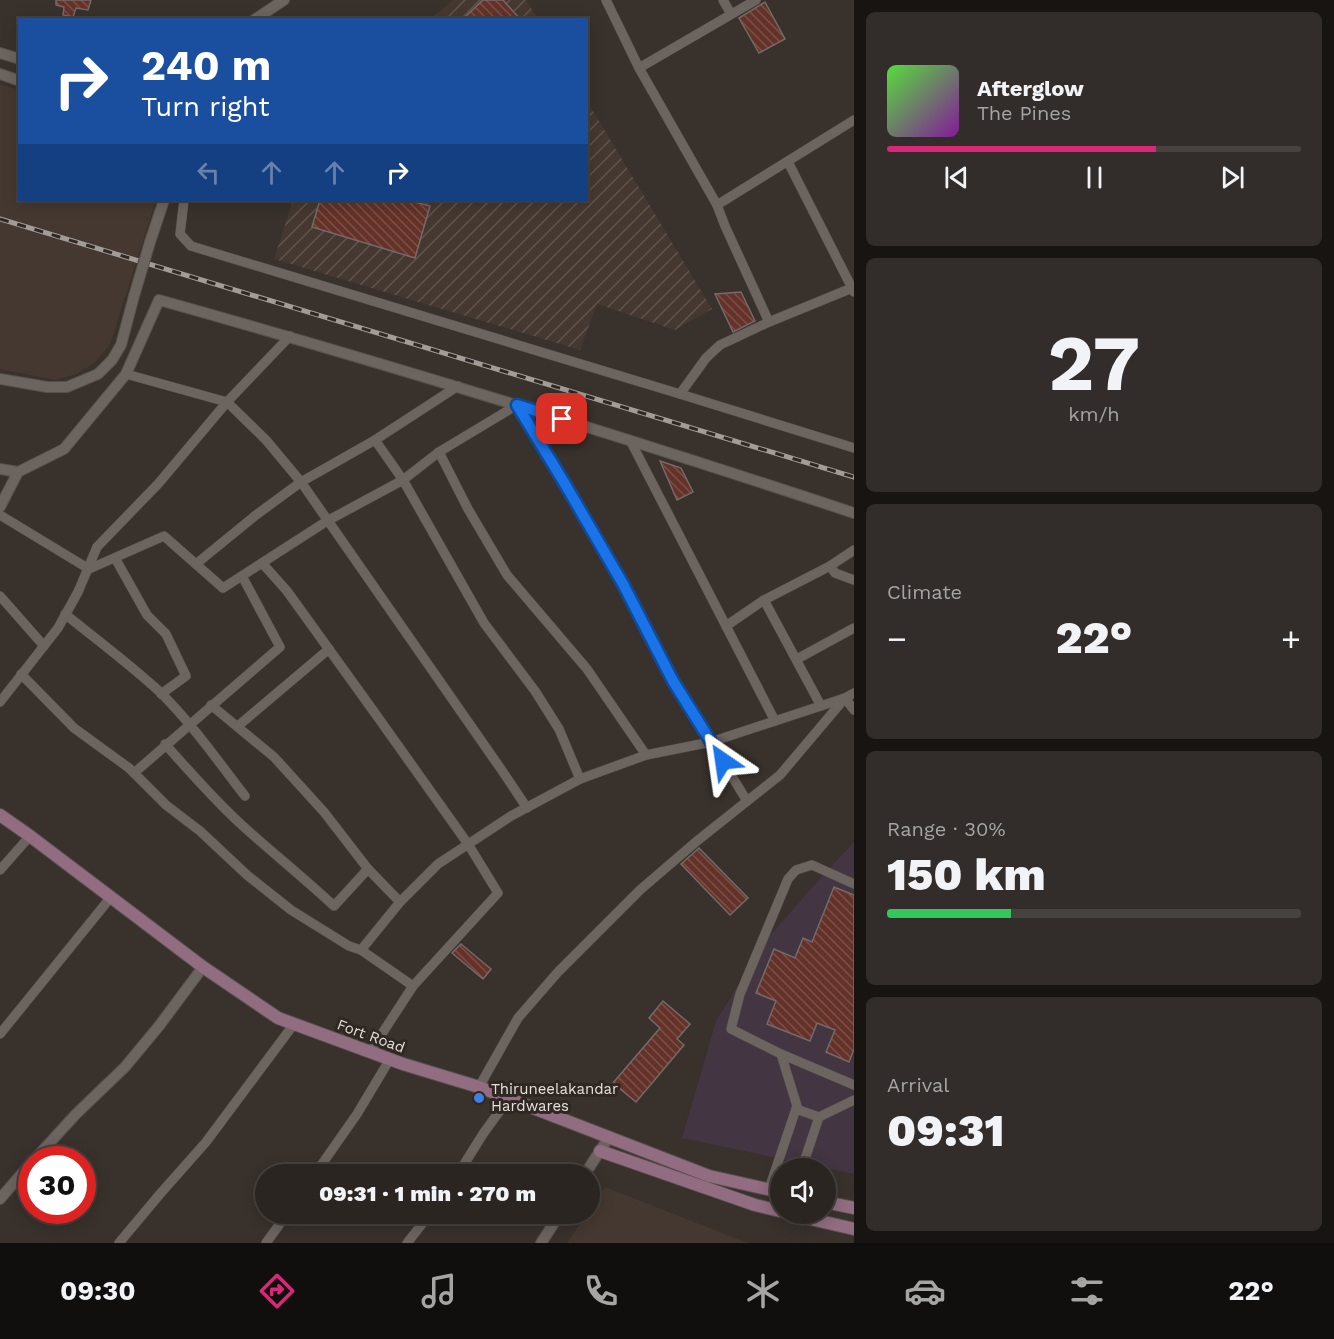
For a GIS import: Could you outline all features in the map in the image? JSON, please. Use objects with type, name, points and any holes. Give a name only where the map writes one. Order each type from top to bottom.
[{"type":"main road","name":"Fort Road","points":[[0,815],[203,967],[278,1018],[390,1059],[479,1087],[709,1176],[770,1189]]},
{"type":"main road","points":[[600,1151],[770,1209]]},
{"type":"main road","points":[[836,1204],[854,1208]]},
{"type":"main road","points":[[830,1224],[854,1230]]},
{"type":"street","points":[[257,18],[284,0]]},
{"type":"street","points":[[606,0],[639,69],[717,205],[769,322]]},
{"type":"street","points":[[723,0],[731,14]]},
{"type":"street","points":[[639,69],[756,0]]},
{"type":"street","points":[[0,53],[18,58]]},
{"type":"street","points":[[0,75],[18,80]]},
{"type":"street","points":[[717,205],[854,120]]},
{"type":"street","points":[[680,394],[706,358],[720,345],[769,322],[853,290],[788,162]]},
{"type":"street","points":[[0,379],[47,387],[67,387],[98,374],[106,367],[121,345],[164,201]]},
{"type":"street","points":[[183,201],[180,234],[190,246],[851,445]]},
{"type":"street","points":[[0,469],[18,472],[64,449],[126,375],[159,300],[458,386],[854,513]]},
{"type":"street","points":[[0,702],[58,628],[78,592],[97,547],[158,484],[227,402],[290,336]]},
{"type":"street","points":[[126,375],[227,402],[266,440],[301,482],[527,808]]},
{"type":"street","points":[[196,564],[301,482],[375,440],[458,386]]},
{"type":"street","points":[[88,569],[164,536],[223,588],[327,521],[404,480],[439,453],[517,405]]},
{"type":"street","points":[[517,405],[623,584],[673,681],[747,801]]},
{"type":"street","points":[[375,440],[404,480],[484,623],[535,691],[559,729],[580,779]]},
{"type":"street","points":[[630,440],[775,721]]},
{"type":"street","points":[[439,453],[468,509],[507,575],[587,669],[646,755]]},
{"type":"street","points":[[0,507],[18,472]]},
{"type":"street","points":[[0,515],[88,569]]},
{"type":"street","points":[[726,626],[764,600],[831,566],[854,550]]},
{"type":"street","points":[[116,558],[147,615],[166,634],[186,676],[161,694]]},
{"type":"street","points":[[262,563],[287,591],[329,649],[468,844],[498,892],[414,986],[370,1052]]},
{"type":"street","points":[[831,566],[836,573],[854,580]]},
{"type":"street","points":[[134,773],[280,647],[242,576]]},
{"type":"street","points":[[0,596],[44,646]]},
{"type":"street","points":[[764,600],[821,706]]},
{"type":"street","points":[[65,614],[161,694],[189,724],[245,796]]},
{"type":"street","points":[[797,659],[854,628]]},
{"type":"street","points":[[238,726],[329,649]]},
{"type":"street","points":[[21,674],[74,729],[129,768],[166,805],[200,831],[273,896],[291,910],[350,946],[361,950],[414,986]]},
{"type":"street","points":[[361,950],[400,902],[438,864],[511,816],[580,779],[646,755],[711,742],[849,695]]},
{"type":"street","points":[[849,695],[854,710]]},
{"type":"street","points":[[479,1087],[518,1018],[558,972],[640,890],[697,840],[780,775],[849,695]]},
{"type":"street","points":[[211,705],[274,757],[324,812],[368,869],[400,902]]},
{"type":"street","points":[[165,744],[203,787],[334,906],[368,869]]},
{"type":"street","points":[[0,870],[30,836]]},
{"type":"street","points":[[854,884],[812,865],[796,870],[788,879],[740,994],[731,1029],[781,1054],[854,1085]]},
{"type":"street","points":[[0,1034],[111,897]]},
{"type":"street","points":[[47,1146],[125,1067],[203,967]]},
{"type":"street","points":[[119,1243],[206,1142],[294,1024]]},
{"type":"street","points":[[781,1054],[797,1106],[783,1158]]},
{"type":"street","points":[[322,1164],[357,1114],[390,1059]]},
{"type":"street","points":[[464,1164],[509,1098]]},
{"type":"street","points":[[796,1109],[819,1117],[854,1100]]},
{"type":"street","points":[[805,1158],[819,1117]]},
{"type":"street","points":[[592,1164],[609,1137]]},
{"type":"street","points":[[0,1199],[18,1178]]},
{"type":"street","points":[[266,1243],[280,1224]]},
{"type":"street","points":[[407,1243],[422,1224]]},
{"type":"street","points":[[541,1243],[553,1224]]},
{"type":"shaded area","points":[[453,0],[526,0],[537,18],[432,18]]},
{"type":"shaded area","points":[[0,84],[18,90],[18,201],[156,201],[110,345],[94,363],[77,374],[55,380],[0,369]]},
{"type":"shaded area","points":[[588,103],[712,309],[675,330],[597,304],[580,350],[274,259],[293,201],[588,201]]},
{"type":"shaded area","points":[[854,842],[854,1174],[836,1170],[836,1158],[778,1158],[682,1138],[716,1021],[767,939]]},
{"type":"shaded area","points":[[605,1187],[748,1243],[567,1243],[580,1224],[600,1224],[600,1195]]},
{"type":"building","points":[[56,0],[91,0],[88,10],[76,8],[73,17],[63,15],[64,7],[56,5]]},
{"type":"building","points":[[483,0],[503,0],[519,18],[464,18]]},
{"type":"building","points":[[765,2],[785,39],[759,53],[739,18]]},
{"type":"building","points":[[320,201],[411,201],[430,206],[415,258],[312,227]]},
{"type":"building","points":[[741,292],[755,321],[733,332],[715,294]]},
{"type":"building","points":[[660,461],[681,468],[693,492],[677,500]]},
{"type":"building","points":[[699,848],[748,898],[730,915],[681,864]]},
{"type":"building","points":[[834,887],[854,895],[854,1049],[849,1062],[826,1052],[835,1030],[817,1023],[810,1041],[767,1024],[776,1001],[756,993],[774,949],[795,958],[803,938],[812,942]]},
{"type":"building","points":[[461,944],[491,969],[483,979],[452,953]]},
{"type":"building","points":[[663,1001],[690,1024],[677,1039],[684,1045],[636,1102],[613,1083],[660,1028],[649,1018]]},
{"type":"railway","points":[[0,219],[854,477]]},
{"type":"place","name":"Thiruneelakandar Hardwares","points":[[479,1098]]},
{"type":"route","points":[[562,419],[517,405],[623,584],[673,681],[723,761]]}]
